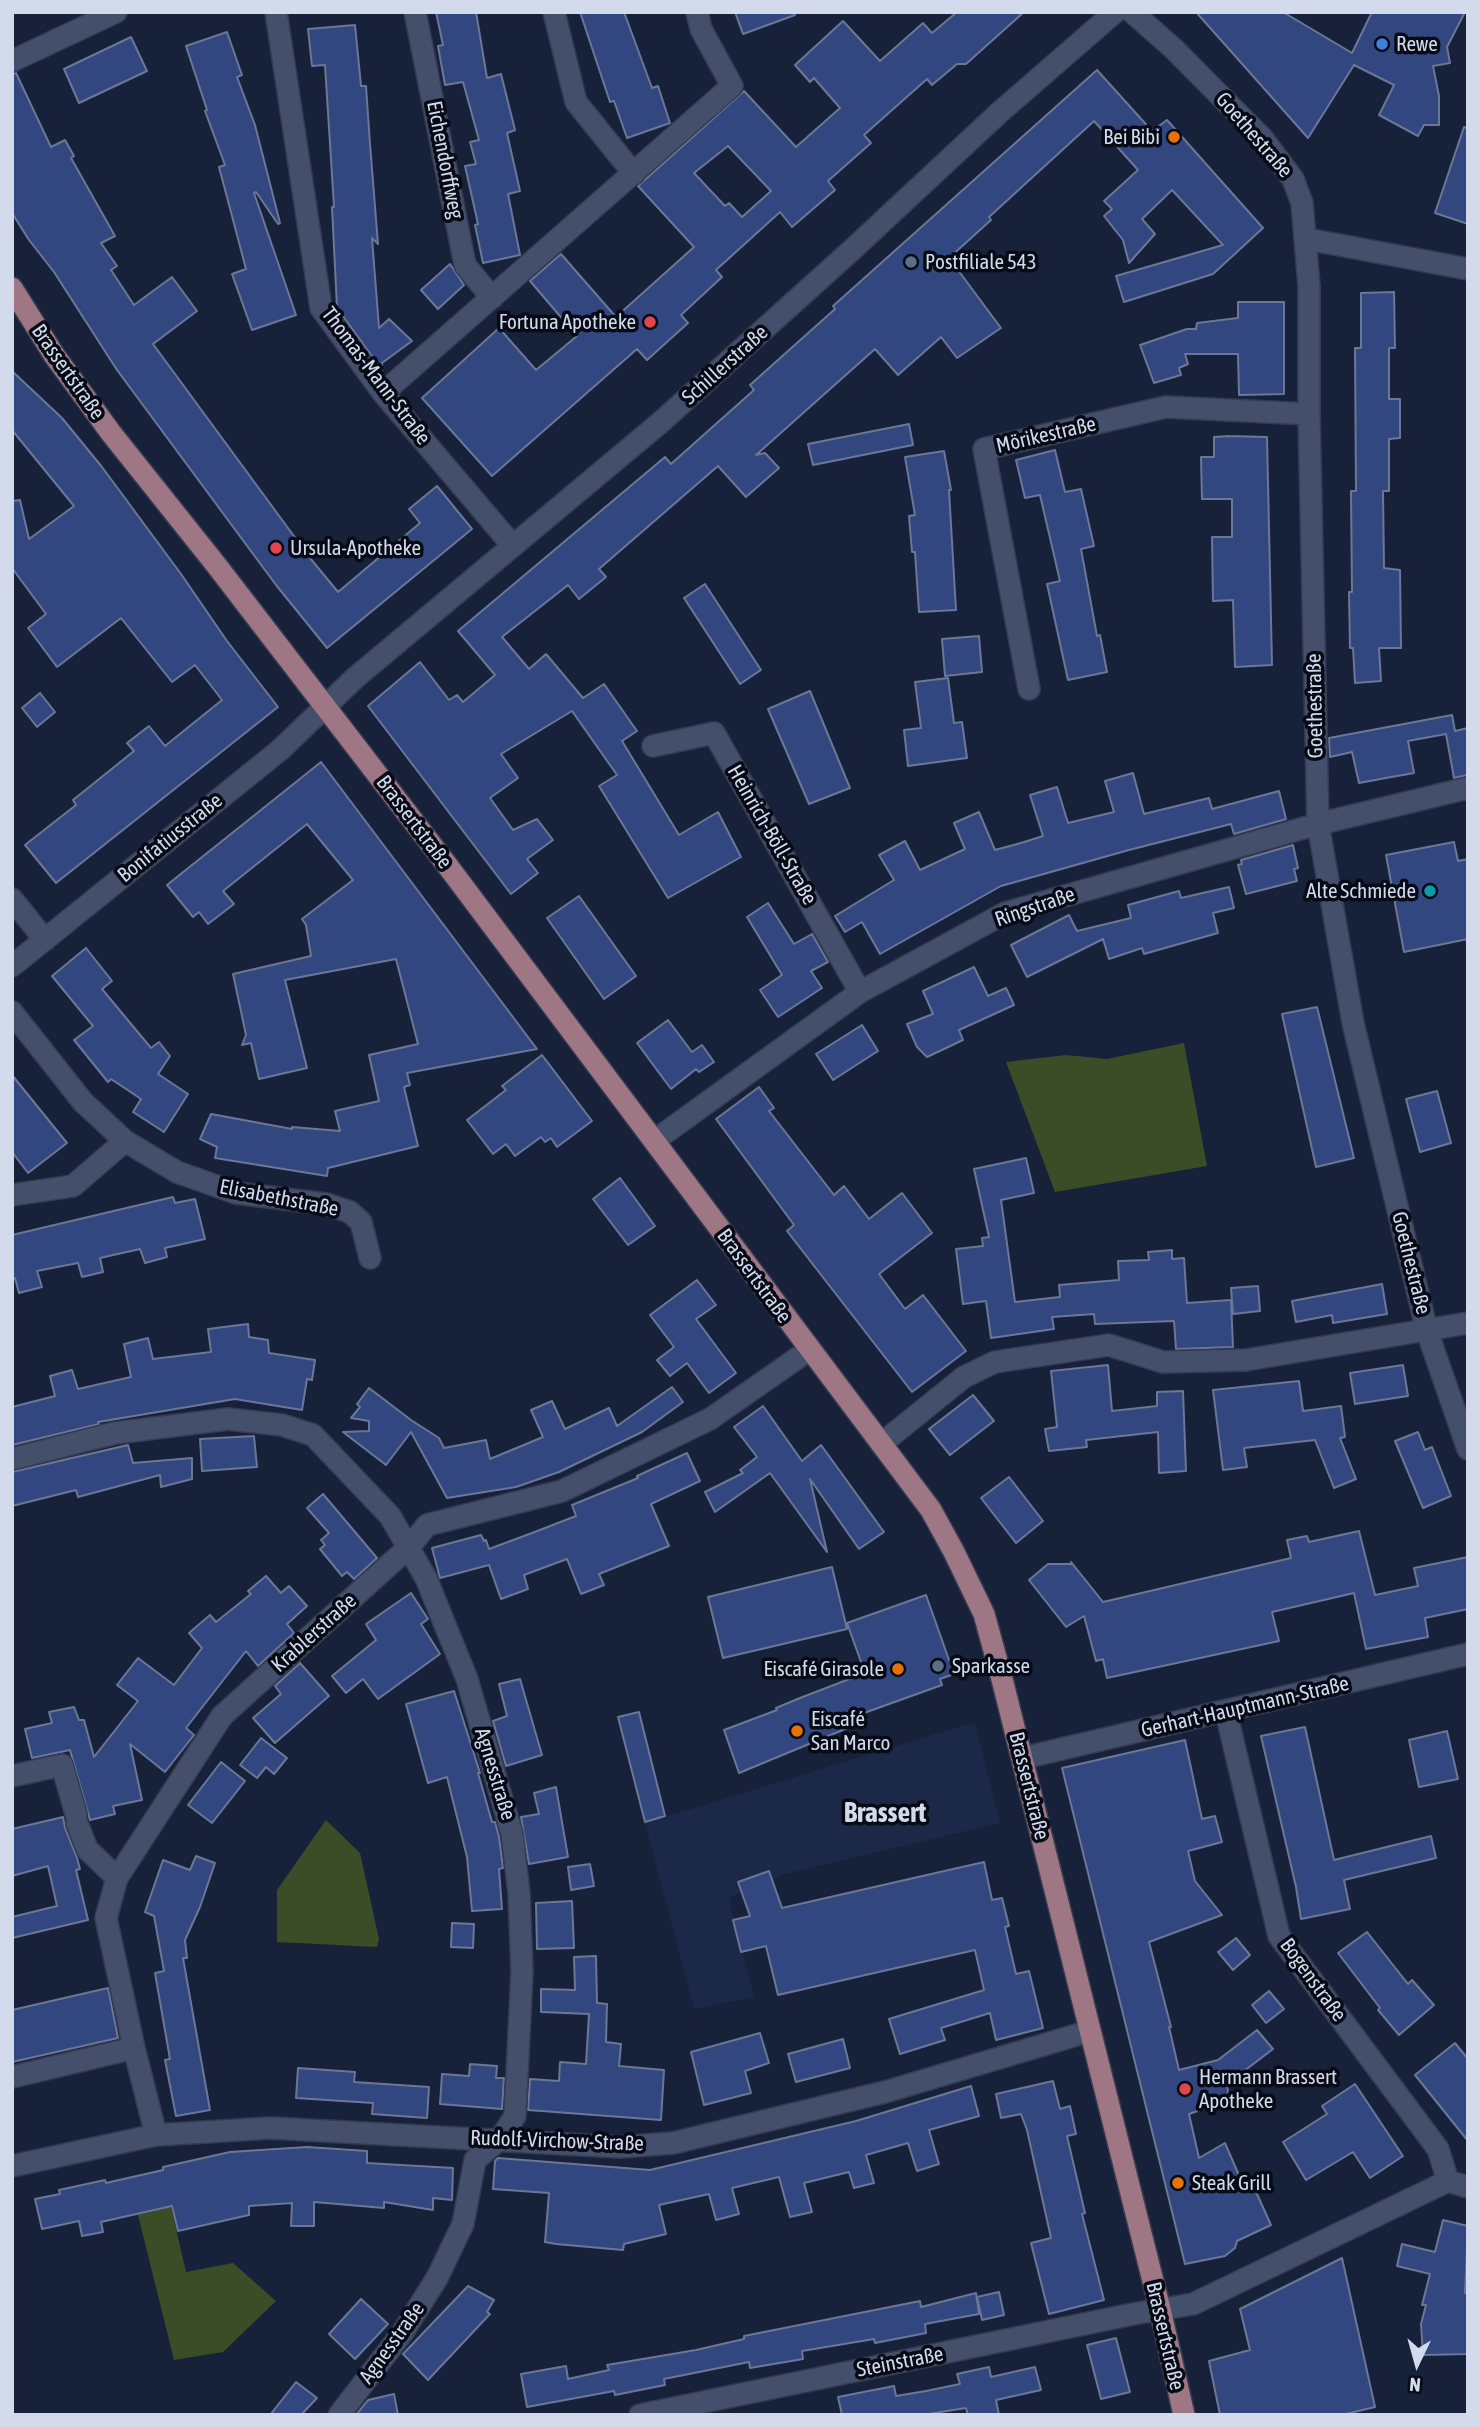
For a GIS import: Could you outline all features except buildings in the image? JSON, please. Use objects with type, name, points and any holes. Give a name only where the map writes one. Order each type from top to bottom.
[{"type":"main road","name":"Brassertstraße","points":[[12,288],[54,355],[111,433],[352,739],[931,1510],[984,1614],[1023,1758],[1184,2415]]},
{"type":"street","points":[[12,61],[116,12]]},
{"type":"street","name":"Thomas-Mann-Straße","points":[[276,12],[321,308],[383,393],[513,546]]},
{"type":"street","name":"Eichendorffweg","points":[[415,12],[465,265],[492,298]]},
{"type":"street","points":[[554,12],[576,102],[634,174]]},
{"type":"street","points":[[383,393],[732,86],[701,29],[697,12]]},
{"type":"street","name":"Schillerstraße","points":[[325,707],[355,678],[661,422],[1000,112],[1115,12]]},
{"type":"street","name":"Goethestraße","points":[[1132,12],[1174,49],[1279,158],[1298,190],[1307,239],[1318,824],[1353,1023],[1427,1331],[1468,1449]]},
{"type":"street","points":[[1307,239],[1468,270]]},
{"type":"street","name":"Mörikestraße","points":[[1029,689],[984,449],[1166,407],[1309,414]]},
{"type":"street","name":"Bonifatiusstraße","points":[[12,966],[280,750],[325,707]]},
{"type":"street","name":"Heinrich-Böll-Straße","points":[[653,746],[714,733],[860,992]]},
{"type":"street","name":"Ringstraße","points":[[654,1140],[860,992],[1004,913],[1318,824],[1468,788]]},
{"type":"street","points":[[12,899],[45,940]]},
{"type":"street","name":"Elisabethstraße","points":[[12,1012],[83,1102],[125,1141],[177,1172],[236,1193],[326,1204],[350,1212],[361,1222],[370,1258]]},
{"type":"street","points":[[12,1195],[73,1186],[125,1141]]},
{"type":"street","points":[[881,1444],[964,1377],[995,1362],[1110,1345],[1163,1362],[1246,1360],[1468,1323]]},
{"type":"street","name":"Krablerstraße","points":[[156,2135],[134,2049],[106,1918],[117,1878],[222,1716],[410,1546],[427,1525],[562,1491],[710,1419],[809,1350]]},
{"type":"street","name":"Agnesstraße","points":[[12,1460],[115,1433],[228,1419],[282,1424],[313,1435],[390,1516],[410,1546],[426,1578],[467,1679],[512,1834],[519,1893],[522,1985],[515,2116],[500,2139],[475,2160],[463,2224],[437,2278],[403,2332],[338,2415]]},
{"type":"street","name":"Gerhart-Hauptmann-Straße","points":[[1023,1758],[1468,1654]]},
{"type":"street","name":"Bogenstraße","points":[[1160,2309],[1193,2305],[1458,2184],[1438,2149],[1279,1936],[1226,1712]]},
{"type":"street","points":[[12,1776],[62,1765],[88,1849],[117,1878]]},
{"type":"street","name":"Rudolf-Virchow-Straße","points":[[12,2166],[156,2135],[271,2128],[620,2147],[673,2143],[885,2092],[1090,2031]]},
{"type":"street","points":[[12,2077],[134,2049]]},
{"type":"street","name":"Steinstraße","points":[[640,2415],[1160,2309]]},
{"type":"shaded area","points":[[975,1722],[1000,1823],[785,1874],[729,1898],[754,1997],[694,2009],[645,1823]]},
{"type":"green space","points":[[1184,1043],[1207,1166],[1055,1192],[1006,1062],[1066,1055],[1107,1059]]},
{"type":"green space","points":[[326,1820],[360,1853],[379,1939],[377,1947],[277,1942],[277,1890]]},
{"type":"green space","points":[[171,2207],[186,2272],[233,2263],[276,2301],[223,2352],[174,2360],[138,2215]]},
{"type":"place","name":"Rewe","points":[[1382,44]]},
{"type":"place","name":"Bei Bibi","points":[[1174,137]]},
{"type":"place","name":"Postfiliale 543","points":[[911,262]]},
{"type":"place","name":"Fortuna Apotheke","points":[[650,322]]},
{"type":"place","name":"Ursula-Apotheke","points":[[276,548]]},
{"type":"place","name":"Alte Schmiede","points":[[1430,891]]},
{"type":"place","name":"Sparkasse","points":[[938,1666]]},
{"type":"place","name":"Eiscafé Girasole","points":[[898,1669]]},
{"type":"place","name":"Eiscafé San Marco","points":[[797,1731]]},
{"type":"place","name":"Hermann Brassert Apotheke","points":[[1185,2089]]},
{"type":"place","name":"Steak Grill","points":[[1178,2183]]},
{"type":"district","name":"Brassert","points":[[885,1813]]}]
